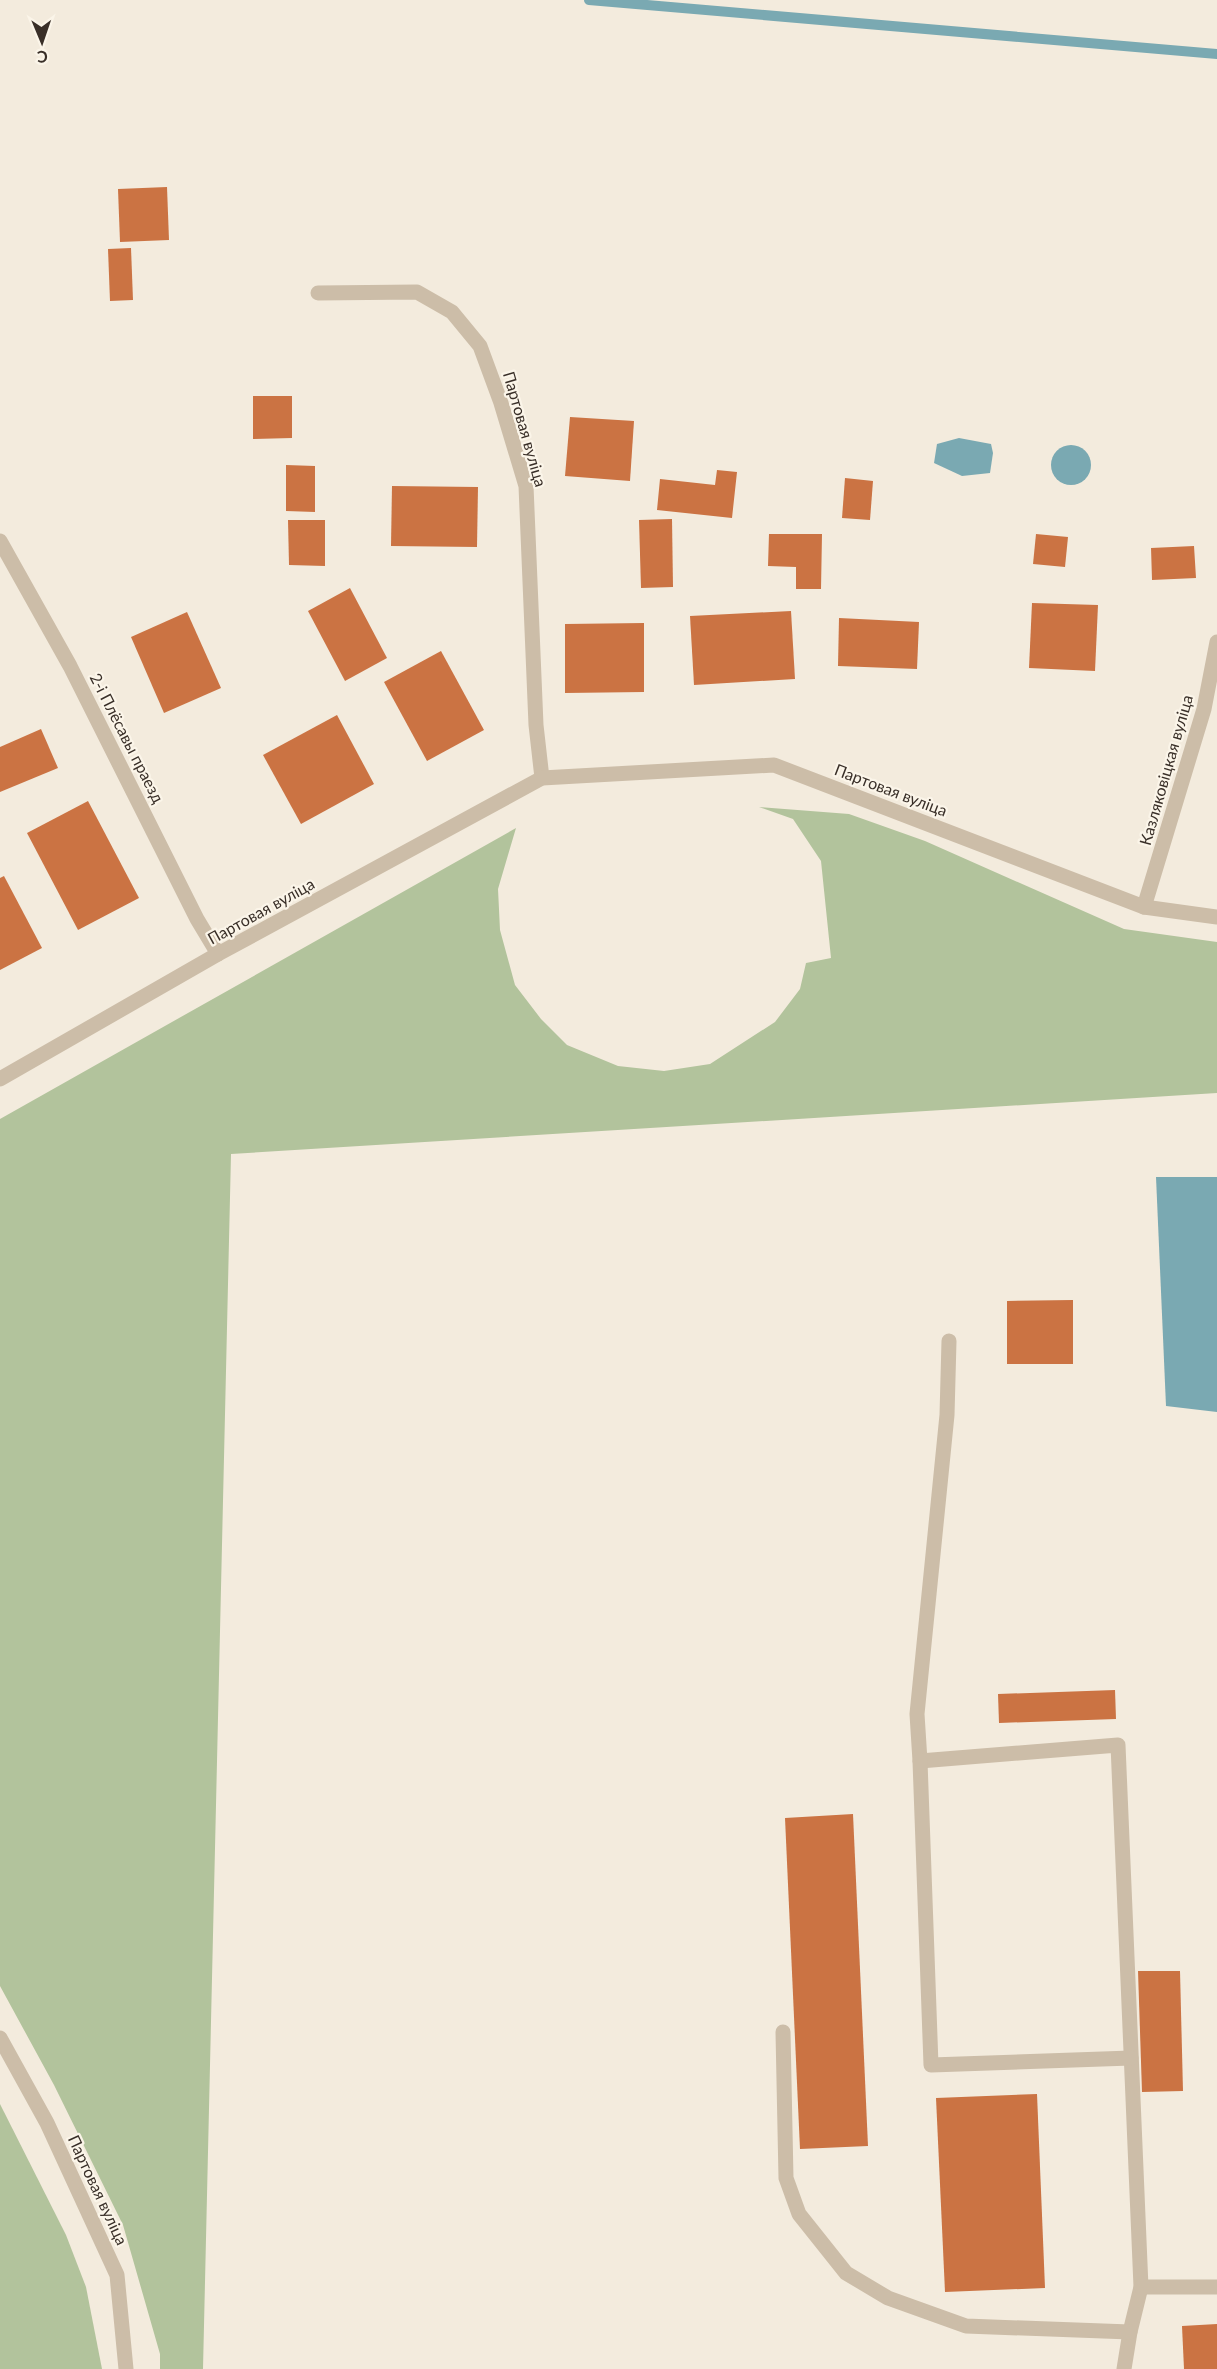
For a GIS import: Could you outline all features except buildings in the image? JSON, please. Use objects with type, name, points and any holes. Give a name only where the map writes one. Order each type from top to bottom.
[{"type":"street","name":"Партовая вуліца","points":[[318,293],[417,292],[452,312],[480,346],[501,403],[526,486],[536,725],[542,778]]},
{"type":"street","name":"2-і Плёсавы праезд","points":[[0,541],[70,666],[192,909],[218,954]]},
{"type":"street","name":"Казляковіцкая вуліца","points":[[1144,907],[1204,709],[1217,642]]},
{"type":"street","name":"Партовая вуліца","points":[[0,1079],[218,954],[542,778],[774,765],[1144,907],[1217,917]]},
{"type":"street","points":[[949,1341],[947,1415],[917,1714],[931,2065],[1131,2058]]},
{"type":"street","points":[[920,1761],[1118,1745],[1141,2287],[1124,2369]]},
{"type":"street","points":[[783,2032],[786,2178],[799,2214],[846,2273],[888,2298],[966,2326],[1130,2332]]},
{"type":"street","name":"Партовая вуліца","points":[[0,2038],[47,2123],[117,2275],[126,2369]]},
{"type":"street","points":[[1141,2287],[1217,2287]]},
{"type":"green space","points":[[759,807],[849,814],[925,841],[1124,929],[1217,942],[1217,1093],[231,1154],[203,2369],[160,2369],[160,2354],[123,2225],[54,2085],[0,1986],[0,1119],[516,828],[498,889],[500,930],[515,985],[541,1019],[567,1045],[618,1066],[664,1071],[710,1064],[775,1022],[800,989],[806,963],[831,958],[821,861],[793,819]]},
{"type":"green space","points":[[0,2104],[66,2235],[86,2287],[102,2369],[0,2369]]},
{"type":"water","points":[[959,438],[991,444],[993,453],[990,473],[962,476],[934,463],[937,444]]},
{"type":"water","points":[[1071,445],[1079,446],[1085,451],[1090,457],[1090,473],[1085,479],[1079,484],[1071,485],[1063,484],[1057,479],[1052,473],[1051,465],[1052,457],[1057,451],[1063,446]]},
{"type":"water","points":[[1156,1177],[1217,1177],[1217,1412],[1166,1406]]},
{"type":"waterway","points":[[589,0],[1217,54]]}]
